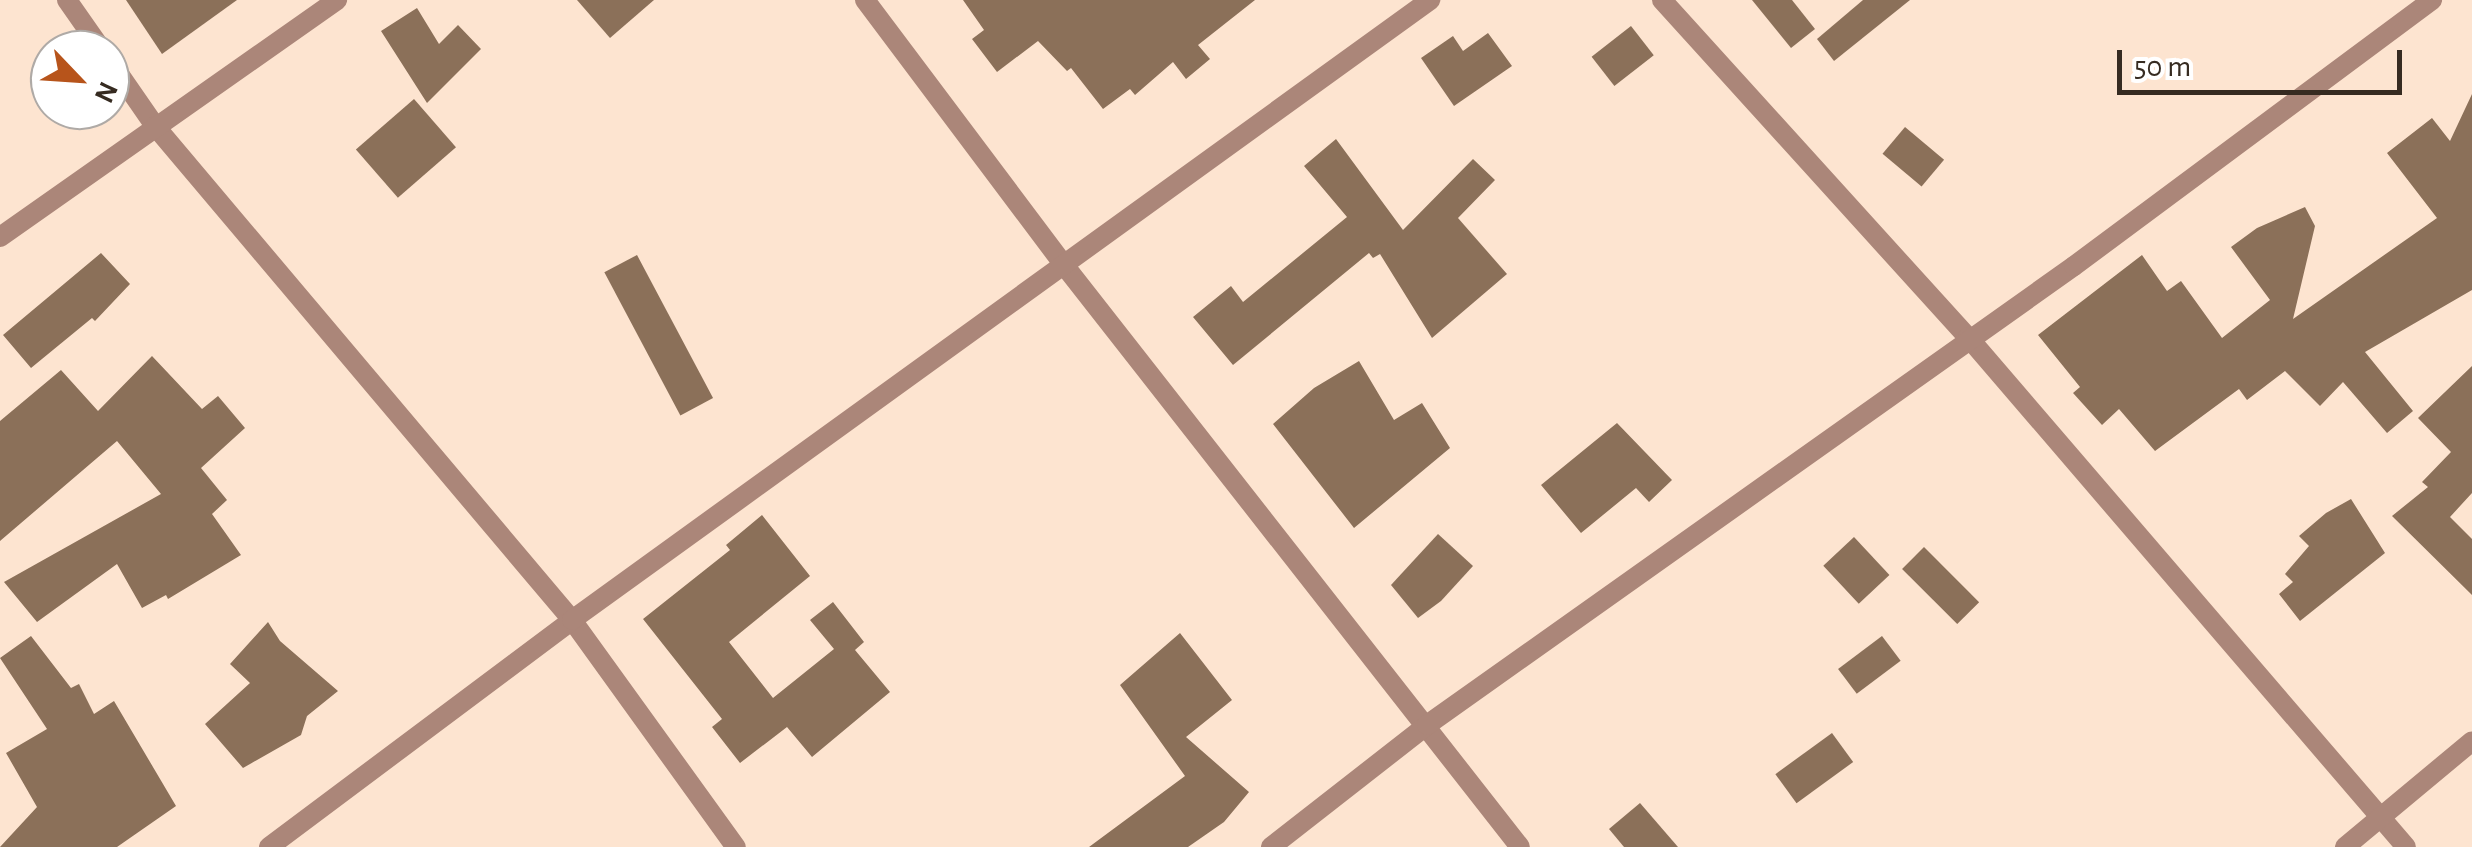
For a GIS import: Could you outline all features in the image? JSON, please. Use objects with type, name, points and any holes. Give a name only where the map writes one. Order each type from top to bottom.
[{"type":"street","points":[[67,0],[88,30]]},
{"type":"street","points":[[0,237],[337,0]]},
{"type":"street","points":[[865,0],[1064,265],[1520,847]]},
{"type":"street","points":[[269,847],[572,620],[1430,0]]},
{"type":"street","points":[[1662,0],[1968,337],[2406,847]]},
{"type":"street","points":[[1271,847],[1427,725],[1968,337],[2074,266],[2432,0]]},
{"type":"street","points":[[130,89],[156,126],[572,620],[736,847]]},
{"type":"street","points":[[2345,847],[2472,741]]},
{"type":"building","points":[[126,0],[237,0],[162,54]]},
{"type":"building","points":[[577,0],[654,0],[610,38]]},
{"type":"building","points":[[963,0],[1255,0],[1198,45],[1210,59],[1186,79],[1173,62],[1135,95],[1130,89],[1103,109],[1071,68],[1067,71],[1038,41],[997,72],[972,39],[984,30]]},
{"type":"building","points":[[1752,0],[1792,0],[1815,29],[1791,48]]},
{"type":"building","points":[[1863,0],[1910,0],[1834,61],[1817,39]]},
{"type":"building","points":[[417,8],[439,44],[458,25],[481,49],[427,103],[381,31]]},
{"type":"building","points":[[1631,26],[1654,55],[1614,86],[1592,57]]},
{"type":"building","points":[[1488,33],[1512,66],[1454,106],[1421,58],[1453,36],[1463,51]]},
{"type":"building","points":[[2472,94],[2472,290],[2365,352],[2413,411],[2387,433],[2343,382],[2320,406],[2285,371],[2247,400],[2239,389],[2155,451],[2119,409],[2102,425],[2073,393],[2080,387],[2038,335],[2142,255],[2167,291],[2181,281],[2222,338],[2270,300],[2231,247],[2257,228],[2305,207],[2315,226],[2293,319],[2437,218],[2387,153],[2432,118],[2450,141]]},
{"type":"building","points":[[414,99],[456,147],[398,198],[356,150]]},
{"type":"building","points":[[1905,127],[1944,160],[1922,187],[1883,154]]},
{"type":"building","points":[[1336,139],[1403,230],[1473,159],[1495,180],[1458,218],[1507,274],[1432,338],[1380,254],[1373,258],[1369,253],[1233,365],[1193,317],[1231,286],[1243,302],[1347,217],[1304,166]]},
{"type":"building","points":[[101,253],[130,284],[95,321],[92,318],[31,368],[3,335]]},
{"type":"building","points":[[637,255],[713,398],[680,415],[604,272]]},
{"type":"building","points":[[152,356],[202,409],[218,396],[245,428],[201,468],[227,500],[212,514],[241,555],[168,599],[166,595],[142,608],[117,564],[37,622],[4,582],[161,494],[117,441],[0,541],[0,421],[61,370],[98,411]]},
{"type":"building","points":[[1359,361],[1394,420],[1422,403],[1450,448],[1354,528],[1273,424],[1314,388]]},
{"type":"building","points":[[2472,366],[2472,493],[2450,517],[2472,539],[2472,595],[2392,516],[2428,487],[2422,482],[2451,452],[2418,418]]},
{"type":"building","points":[[1617,423],[1672,480],[1649,502],[1636,488],[1581,533],[1541,485]]},
{"type":"building","points":[[2351,499],[2385,553],[2300,621],[2279,594],[2293,582],[2285,574],[2309,546],[2299,536],[2326,513]]},
{"type":"building","points":[[762,515],[810,576],[729,642],[773,698],[834,649],[810,620],[833,602],[864,642],[855,650],[890,692],[812,757],[787,727],[740,763],[712,727],[722,719],[643,619],[730,550],[726,545]]},
{"type":"building","points":[[1438,534],[1473,566],[1441,601],[1418,618],[1391,585]]},
{"type":"building","points":[[1854,537],[1889,575],[1859,604],[1823,566]]},
{"type":"building","points":[[1924,547],[1979,602],[1957,624],[1902,569]]},
{"type":"building","points":[[268,622],[280,641],[338,691],[307,716],[301,735],[243,768],[205,724],[250,683],[230,664]]},
{"type":"building","points":[[1180,633],[1232,700],[1186,737],[1249,792],[1224,822],[1188,847],[1089,847],[1185,776],[1120,685]]},
{"type":"building","points":[[31,636],[71,688],[79,684],[94,714],[114,701],[176,806],[117,847],[0,847],[37,807],[6,753],[47,729],[0,658]]},
{"type":"building","points":[[1882,636],[1901,661],[1857,694],[1838,669]]},
{"type":"building","points":[[1832,733],[1853,762],[1797,803],[1775,774]]},
{"type":"building","points":[[1640,803],[1678,847],[1624,847],[1609,829]]}]
